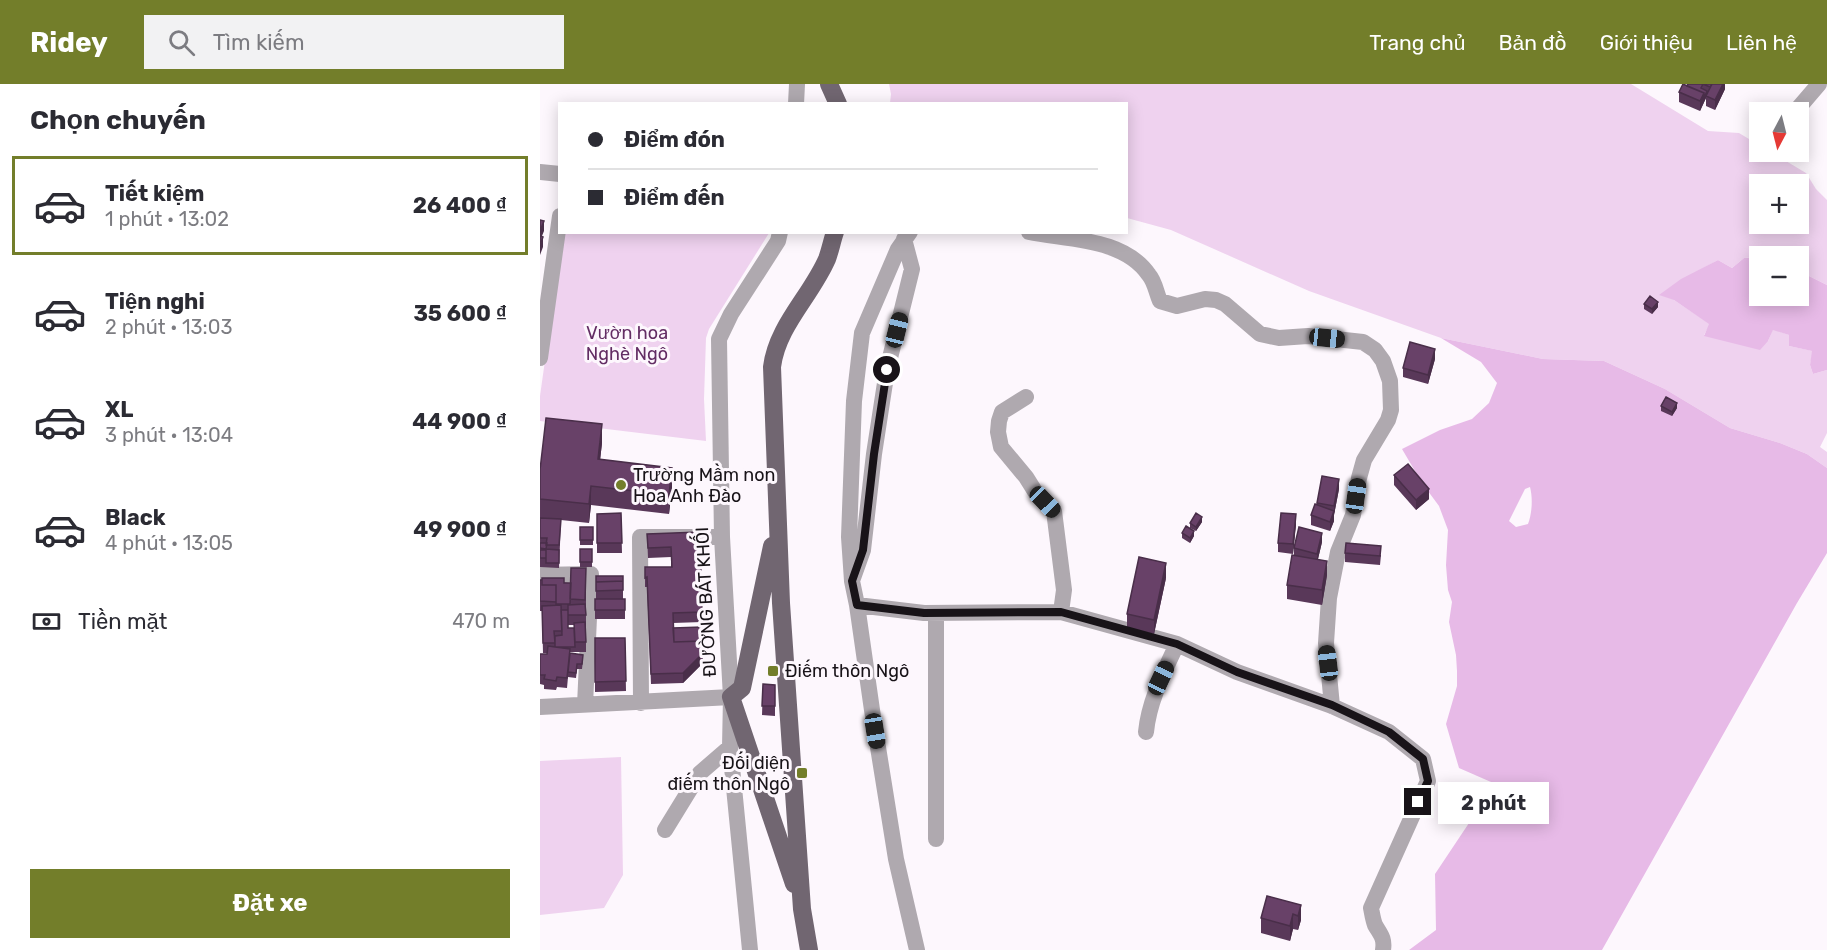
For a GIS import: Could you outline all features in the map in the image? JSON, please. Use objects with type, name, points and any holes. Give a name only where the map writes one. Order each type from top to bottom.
[{"type":"main road","points":[[829,84],[837,102]]},
{"type":"main road","points":[[844,84],[845,102]]},
{"type":"main road","points":[[809,950],[802,909],[777,521],[772,367],[774,354],[795,311],[827,260],[834,234]]},
{"type":"main road","points":[[777,521],[742,688],[730,697],[802,909]]},
{"type":"street","points":[[796,102],[797,84]]},
{"type":"street","points":[[1804,102],[1819,84]]},
{"type":"street","points":[[540,172],[558,174]]},
{"type":"street","points":[[540,358],[543,315],[558,228]]},
{"type":"street","name":"ĐƯỜNG BÁT KHỐI","points":[[750,950],[730,747],[730,697],[722,537],[719,339],[726,321],[778,241],[780,234]]},
{"type":"street","points":[[1040,234],[1103,245],[1128,255],[1148,273],[1160,301],[1167,304],[1177,306],[1205,299],[1216,300],[1225,304],[1260,334],[1279,338],[1308,336],[1363,342],[1375,350],[1383,361],[1390,381],[1391,410],[1388,420],[1364,460],[1353,515],[1338,552],[1329,598],[1326,643],[1332,705]]},
{"type":"street","points":[[907,236],[898,249],[862,333],[854,401],[849,537],[852,581],[896,859],[917,950]]},
{"type":"street","points":[[852,581],[863,550],[887,370],[912,269],[907,236]]},
{"type":"street","points":[[1026,397],[1002,412],[998,432],[1001,447],[1036,493],[1054,512],[1064,590],[1061,612]]},
{"type":"street","points":[[641,703],[640,537],[722,537]]},
{"type":"street","points":[[540,575],[591,574],[589,612],[581,653],[585,705]]},
{"type":"street","points":[[857,605],[936,613],[1061,612],[1177,644],[1237,672],[1332,705],[1389,732],[1423,759],[1428,781],[1371,908],[1374,924],[1381,932],[1384,942],[1383,950]]},
{"type":"street","points":[[569,613],[589,612]]},
{"type":"street","points":[[936,613],[936,839]]},
{"type":"street","points":[[1146,732],[1161,678],[1177,644]]},
{"type":"street","points":[[540,707],[730,697]]},
{"type":"street","points":[[665,830],[700,773],[730,747]]},
{"type":"green space","points":[[889,84],[1631,84],[1708,131],[1739,133],[1749,139],[1749,162],[1788,162],[1807,174],[1749,174],[1749,234],[1809,234],[1809,178],[1827,200],[1827,285],[1809,276],[1809,246],[1749,246],[1749,258],[1744,258],[1732,268],[1718,260],[1700,270],[1674,300],[1710,324],[1704,335],[1768,341],[1773,329],[1789,335],[1789,346],[1813,351],[1810,365],[1813,374],[1827,370],[1827,433],[1820,447],[1827,452],[1827,468],[1807,454],[1730,428],[1665,389],[1604,361],[1543,359],[1441,338],[1309,291],[1171,230],[1128,218],[1128,102],[890,102]]},
{"type":"green space","name":"Vườn hoa Nghè Ngô","points":[[563,234],[768,234],[709,329],[706,338],[704,399],[706,441],[540,421],[540,396]]},
{"type":"green space","points":[[621,757],[623,875],[604,908],[540,915],[540,761]]},
{"type":"shaded area","points":[[1744,258],[1749,258],[1749,306],[1809,306],[1809,276],[1827,285],[1827,370],[1813,374],[1810,365],[1812,351],[1789,346],[1789,335],[1773,330],[1768,341],[1760,350],[1704,336],[1709,324],[1674,300],[1659,295],[1681,279],[1718,260],[1732,268]]},
{"type":"shaded area","points":[[1441,338],[1543,359],[1604,361],[1665,389],[1730,428],[1807,454],[1827,468],[1827,553],[1602,950],[1409,950],[1436,930],[1435,874],[1491,790],[1491,782],[1459,768],[1446,724],[1457,686],[1456,655],[1449,622],[1452,602],[1448,590],[1446,565],[1448,530],[1439,506],[1402,449],[1440,430],[1472,419],[1489,403],[1497,383],[1481,362]],"holes":[[[1530,487],[1532,506],[1528,524],[1516,527],[1509,521],[1525,489]]]},
{"type":"building","points":[[1683,84],[1704,93],[1700,101],[1679,92]]},
{"type":"building","points":[[1688,84],[1703,84],[1701,88],[1707,91],[1704,98],[1704,93],[1687,86]]},
{"type":"building","points":[[1712,84],[1723,84],[1715,100],[1706,96]]},
{"type":"building","points":[[1650,296],[1658,302],[1652,309],[1644,304]]},
{"type":"building","points":[[1410,342],[1435,349],[1428,375],[1403,368]]},
{"type":"building","points":[[1666,397],[1677,403],[1672,412],[1661,406]]},
{"type":"building","points":[[546,418],[602,424],[598,459],[672,468],[669,495],[591,486],[589,504],[540,499],[540,470]]},
{"type":"building","points":[[1408,464],[1429,489],[1416,500],[1394,475]]},
{"type":"building","points":[[1322,476],[1339,479],[1334,506],[1317,503]]},
{"type":"building","points":[[1315,504],[1334,511],[1330,522],[1311,515]]},
{"type":"building","points":[[621,513],[622,543],[597,543],[597,514]]},
{"type":"building","points":[[1196,513],[1202,517],[1196,527],[1190,523]]},
{"type":"building","points":[[1281,513],[1296,514],[1293,544],[1278,543]]},
{"type":"building","points":[[540,518],[561,519],[559,545],[546,545],[547,538],[540,538]]},
{"type":"building","points":[[1186,526],[1194,531],[1190,538],[1182,533]]},
{"type":"building","points":[[580,527],[593,527],[593,540],[580,540]]},
{"type":"building","points":[[1299,527],[1322,533],[1317,554],[1294,548]]},
{"type":"building","points":[[700,532],[702,612],[673,613],[674,642],[702,641],[703,651],[700,651],[700,656],[683,673],[651,674],[645,567],[672,567],[671,547],[648,548],[647,534]]},
{"type":"building","points":[[540,543],[547,543],[546,549],[540,548]]},
{"type":"building","points":[[1346,543],[1381,546],[1380,556],[1345,553]]},
{"type":"building","points":[[546,549],[559,550],[559,563],[546,563]]},
{"type":"building","points":[[580,549],[592,549],[592,562],[580,562]]},
{"type":"building","points":[[540,550],[546,550],[546,558],[540,558]]},
{"type":"building","points":[[1292,555],[1327,561],[1322,590],[1287,585]]},
{"type":"building","points":[[1139,557],[1166,563],[1154,620],[1127,614]]},
{"type":"building","points":[[571,568],[586,568],[585,600],[570,599]]},
{"type":"building","points":[[596,576],[623,576],[623,581],[596,582]]},
{"type":"building","points":[[542,578],[564,578],[564,583],[571,583],[570,604],[556,604],[556,585],[542,585]]},
{"type":"building","points":[[540,580],[542,580],[542,585],[556,585],[556,602],[540,601]]},
{"type":"building","points":[[623,581],[623,590],[596,591],[596,582]]},
{"type":"building","points":[[595,599],[625,599],[625,610],[595,610]]},
{"type":"building","points":[[585,604],[586,615],[568,615],[568,605]]},
{"type":"building","points":[[561,605],[562,631],[554,631],[555,643],[543,643],[542,606]]},
{"type":"building","points":[[561,610],[568,610],[568,628],[574,628],[575,647],[555,647],[555,636],[562,635]]},
{"type":"building","points":[[585,622],[586,642],[575,642],[574,623]]},
{"type":"building","points":[[702,627],[702,641],[674,642],[673,628]]},
{"type":"building","points":[[595,638],[625,638],[626,681],[595,682]]},
{"type":"building","points":[[548,646],[570,649],[567,678],[557,677],[556,681],[544,679],[545,675],[540,675],[540,654],[547,654]]},
{"type":"building","points":[[570,653],[583,655],[582,664],[577,664],[576,673],[568,672]]},
{"type":"building","points":[[763,684],[775,685],[775,706],[762,706]]},
{"type":"building","points":[[1267,896],[1301,905],[1298,916],[1293,914],[1290,926],[1261,918]]},
{"type":"place","name":"Trường Mầm non Hoa Anh Đào","points":[[621,485]]},
{"type":"place","name":"Điếm thôn Ngô","points":[[773,671]]},
{"type":"place","name":"Đối diện điếm thôn Ngô","points":[[802,773]]},
{"type":"route","points":[[887,370],[863,550],[852,581],[857,605],[924,613],[1061,612],[1177,644],[1237,672],[1332,705],[1389,732],[1423,759],[1428,781],[1418,802]]}]
